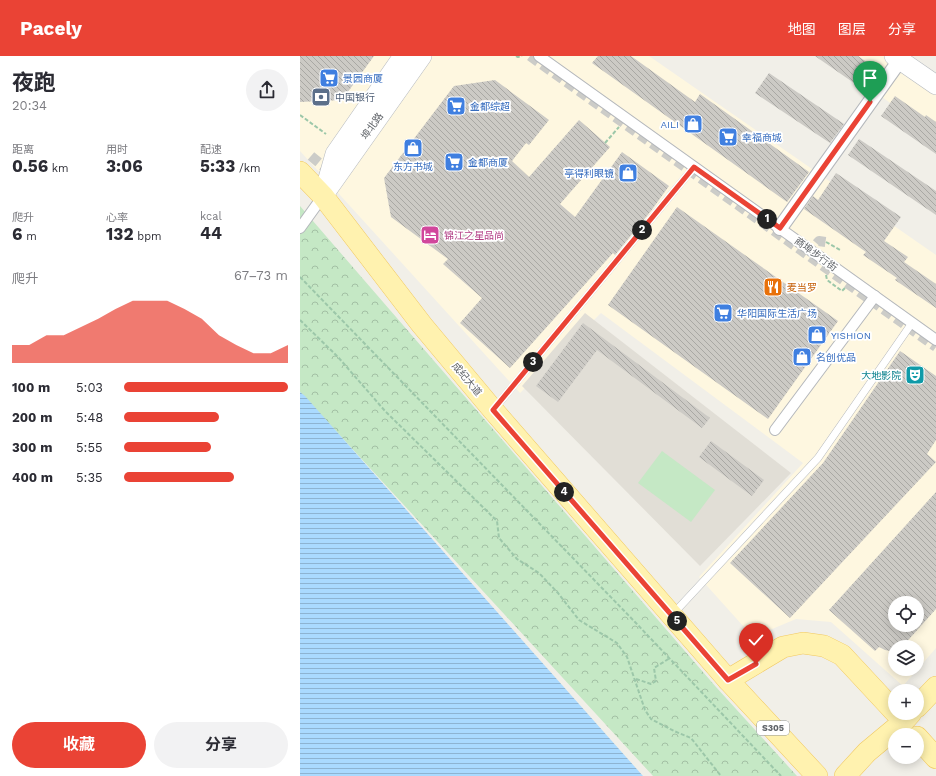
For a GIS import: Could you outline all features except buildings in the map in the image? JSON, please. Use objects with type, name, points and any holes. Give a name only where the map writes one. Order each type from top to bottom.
[{"type":"main road","points":[[323,196],[335,154],[403,56]]},
{"type":"main road","name":"埠北路","points":[[323,196],[422,56]]},
{"type":"main road","points":[[903,57],[936,71]]},
{"type":"main road","points":[[903,57],[936,85]]},
{"type":"main road","name":"成纪大道","points":[[300,172],[323,196],[422,325],[493,410],[728,680],[817,776]]},
{"type":"main road","points":[[728,680],[783,647],[803,643],[824,646],[842,655],[888,700]]},
{"type":"main road","points":[[924,701],[936,687]]},
{"type":"main road","points":[[845,776],[871,756],[908,720],[936,758]]},
{"type":"main road","points":[[860,776],[871,756]]},
{"type":"street","name":"商埠步行街","points":[[539,56],[936,340]]},
{"type":"street","points":[[780,228],[903,57]]},
{"type":"street","points":[[300,228],[323,196]]},
{"type":"street","points":[[775,430],[876,296]]},
{"type":"lane","points":[[493,410],[694,167]]},
{"type":"lane","points":[[672,616],[818,458],[912,322]]},
{"type":"path","points":[[516,56],[522,56]]},
{"type":"path","points":[[300,115],[326,134]]},
{"type":"path","points":[[605,142],[627,118]]},
{"type":"path","points":[[826,242],[840,250]]},
{"type":"path","points":[[300,277],[670,658],[781,776]]},
{"type":"path","points":[[300,320],[338,357],[385,411],[427,454],[497,521],[499,538],[517,558],[539,573],[558,593],[579,620],[617,643],[627,657],[636,679],[645,710],[651,719],[691,738],[721,776]]},
{"type":"path","points":[[636,679],[651,684],[656,681],[654,668],[670,658]]},
{"type":"shaded area","points":[[300,56],[649,56],[936,255],[936,648],[924,662],[924,640],[888,640],[888,673],[831,622],[796,619],[753,637],[699,577],[803,463],[601,313],[520,393],[300,151]]},
{"type":"shaded area","points":[[825,56],[894,56],[936,86],[936,136]]},
{"type":"shaded area","points":[[585,313],[791,473],[700,566],[522,386]]},
{"type":"shaded area","points":[[892,676],[912,676],[905,684],[901,684]]},
{"type":"green space","points":[[300,206],[716,687],[797,776],[653,776],[300,392]]},
{"type":"green space","points":[[662,451],[715,490],[691,522],[638,483]]},
{"type":"water","points":[[300,392],[305,396],[643,776],[300,776]]},
{"type":"tunnel","points":[[530,56],[936,347]]},
{"type":"tunnel","points":[[311,156],[330,172],[331,171]]},
{"type":"tunnel","points":[[807,255],[819,241],[826,242]]},
{"type":"place","name":"景园商厦","points":[[329,78]]},
{"type":"place","name":"中国银行","points":[[321,97]]},
{"type":"place","name":"金都综超","points":[[456,106]]},
{"type":"place","name":"AILI","points":[[693,124]]},
{"type":"place","name":"幸福商城","points":[[728,137]]},
{"type":"place","name":"东方书城","points":[[413,148]]},
{"type":"place","name":"金都商厦","points":[[454,162]]},
{"type":"place","name":"亭得利眼镜","points":[[628,173]]},
{"type":"place","name":"锦江之星品尚","points":[[430,235]]},
{"type":"place","name":"麦当罗","points":[[773,287]]},
{"type":"place","name":"华阳国际生活广场","points":[[723,313]]},
{"type":"place","name":"YISHION","points":[[817,335]]},
{"type":"place","name":"名创优品","points":[[802,357]]},
{"type":"place","name":"大地影院","points":[[915,375]]},
{"type":"route","points":[[756,664],[728,680],[493,410],[694,167],[780,228],[870,102]]}]
